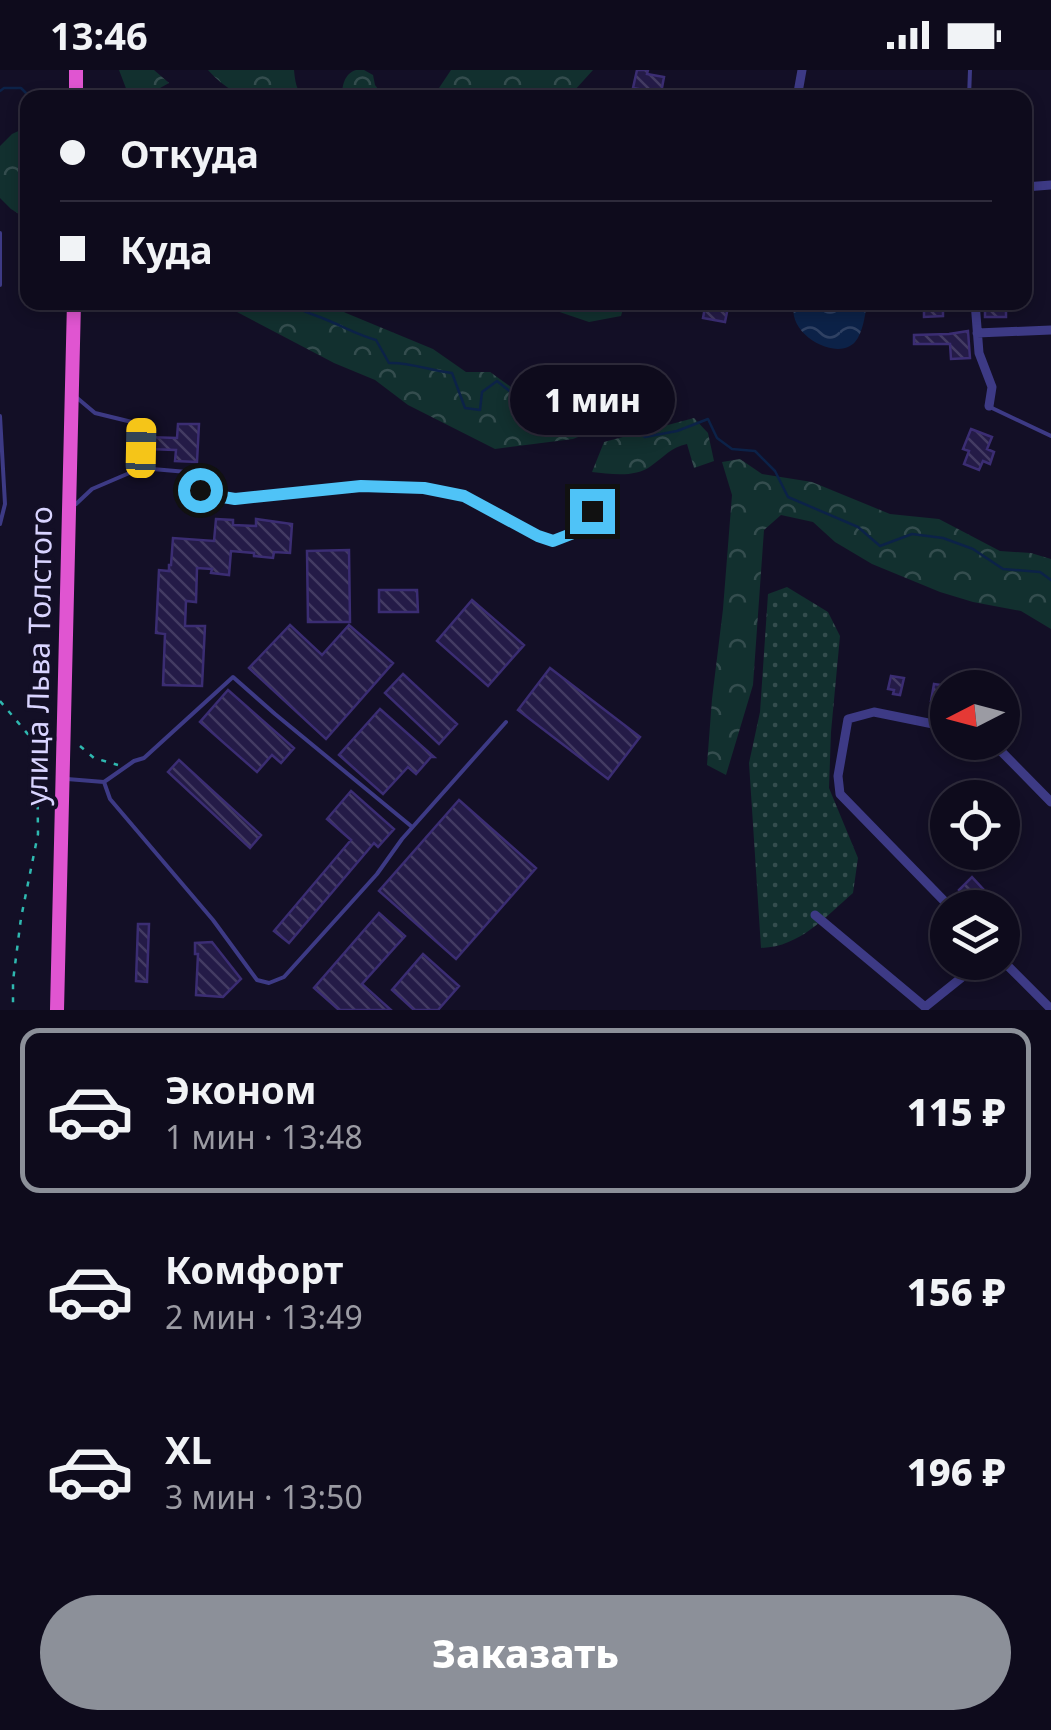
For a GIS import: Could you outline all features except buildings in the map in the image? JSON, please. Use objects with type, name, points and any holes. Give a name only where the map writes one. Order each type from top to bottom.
[{"type":"highway","name":"улица Льва Толстого","points":[[56,1010],[74,310]]},
{"type":"street","points":[[976,310],[979,353],[992,387],[989,406]]},
{"type":"street","points":[[978,333],[1051,330]]},
{"type":"street","points":[[930,723],[874,712],[848,719],[838,776],[840,794],[934,890]]},
{"type":"street","points":[[1010,760],[1051,802]]},
{"type":"street","points":[[816,916],[925,1006],[958,980]]},
{"type":"street","points":[[1020,978],[1051,1009]]},
{"type":"lane","points":[[0,234],[0,285]]},
{"type":"lane","points":[[73,394],[95,414],[141,427],[140,468]]},
{"type":"lane","points":[[989,406],[1051,436]]},
{"type":"lane","points":[[0,416],[5,504],[0,524]]},
{"type":"lane","points":[[69,512],[92,489],[140,468],[187,472],[200,490],[228,498],[361,486],[438,491],[464,496],[553,541],[571,534],[592,511]]},
{"type":"lane","points":[[63,779],[104,782],[134,760],[144,758],[233,677],[412,828]]},
{"type":"lane","points":[[104,782],[110,799],[213,920],[257,980],[270,983],[284,977],[506,722]]},
{"type":"path","points":[[0,700],[37,746],[38,834],[21,918],[12,1010]]},
{"type":"path","points":[[80,746],[94,758],[125,767]]},
{"type":"green space","points":[[119,70],[154,70],[169,83],[156,90],[127,90]]},
{"type":"green space","points":[[208,70],[294,70],[299,90],[232,90]]},
{"type":"green space","points":[[364,70],[373,75],[379,90],[343,90],[352,72]]},
{"type":"green space","points":[[451,70],[593,70],[575,90],[438,90]]},
{"type":"green space","points":[[20,130],[20,215],[0,198],[0,146]]},
{"type":"green space","points":[[233,310],[340,310],[433,349],[466,372],[490,372],[525,397],[557,381],[596,398],[600,423],[573,439],[495,449],[408,405],[375,380]]},
{"type":"green space","points":[[554,310],[623,310],[621,316],[589,322]]},
{"type":"green space","points":[[694,418],[708,433],[714,461],[694,468],[687,444],[638,472],[592,472],[604,442]]},
{"type":"green space","points":[[740,459],[762,474],[812,482],[890,514],[939,519],[1000,551],[1051,559],[1051,629],[1021,611],[940,592],[872,564],[835,542],[813,522],[781,515],[764,530],[753,685],[726,775],[707,765],[732,495],[722,462]]},
{"type":"green space","points":[[787,587],[828,612],[840,636],[829,788],[858,858],[853,893],[800,936],[761,948],[749,763],[760,712],[768,594]]},
{"type":"water","points":[[794,310],[866,310],[855,342],[836,349],[804,334]]},
{"type":"waterway","points":[[0,91],[23,90]]},
{"type":"waterway","points":[[301,310],[376,340],[389,363],[452,373],[465,408],[480,410],[482,392],[497,381],[512,393],[513,410],[552,429],[573,424],[602,406],[620,408],[628,426],[645,437],[677,431],[708,419],[717,438],[732,449],[755,451],[775,471],[788,497],[858,527],[880,546],[912,534],[943,538],[973,549],[1003,569],[1040,572],[1051,580]]},
{"type":"route","points":[[200,490],[235,499],[361,486],[424,488],[464,496],[553,541],[571,534],[592,511]]}]
